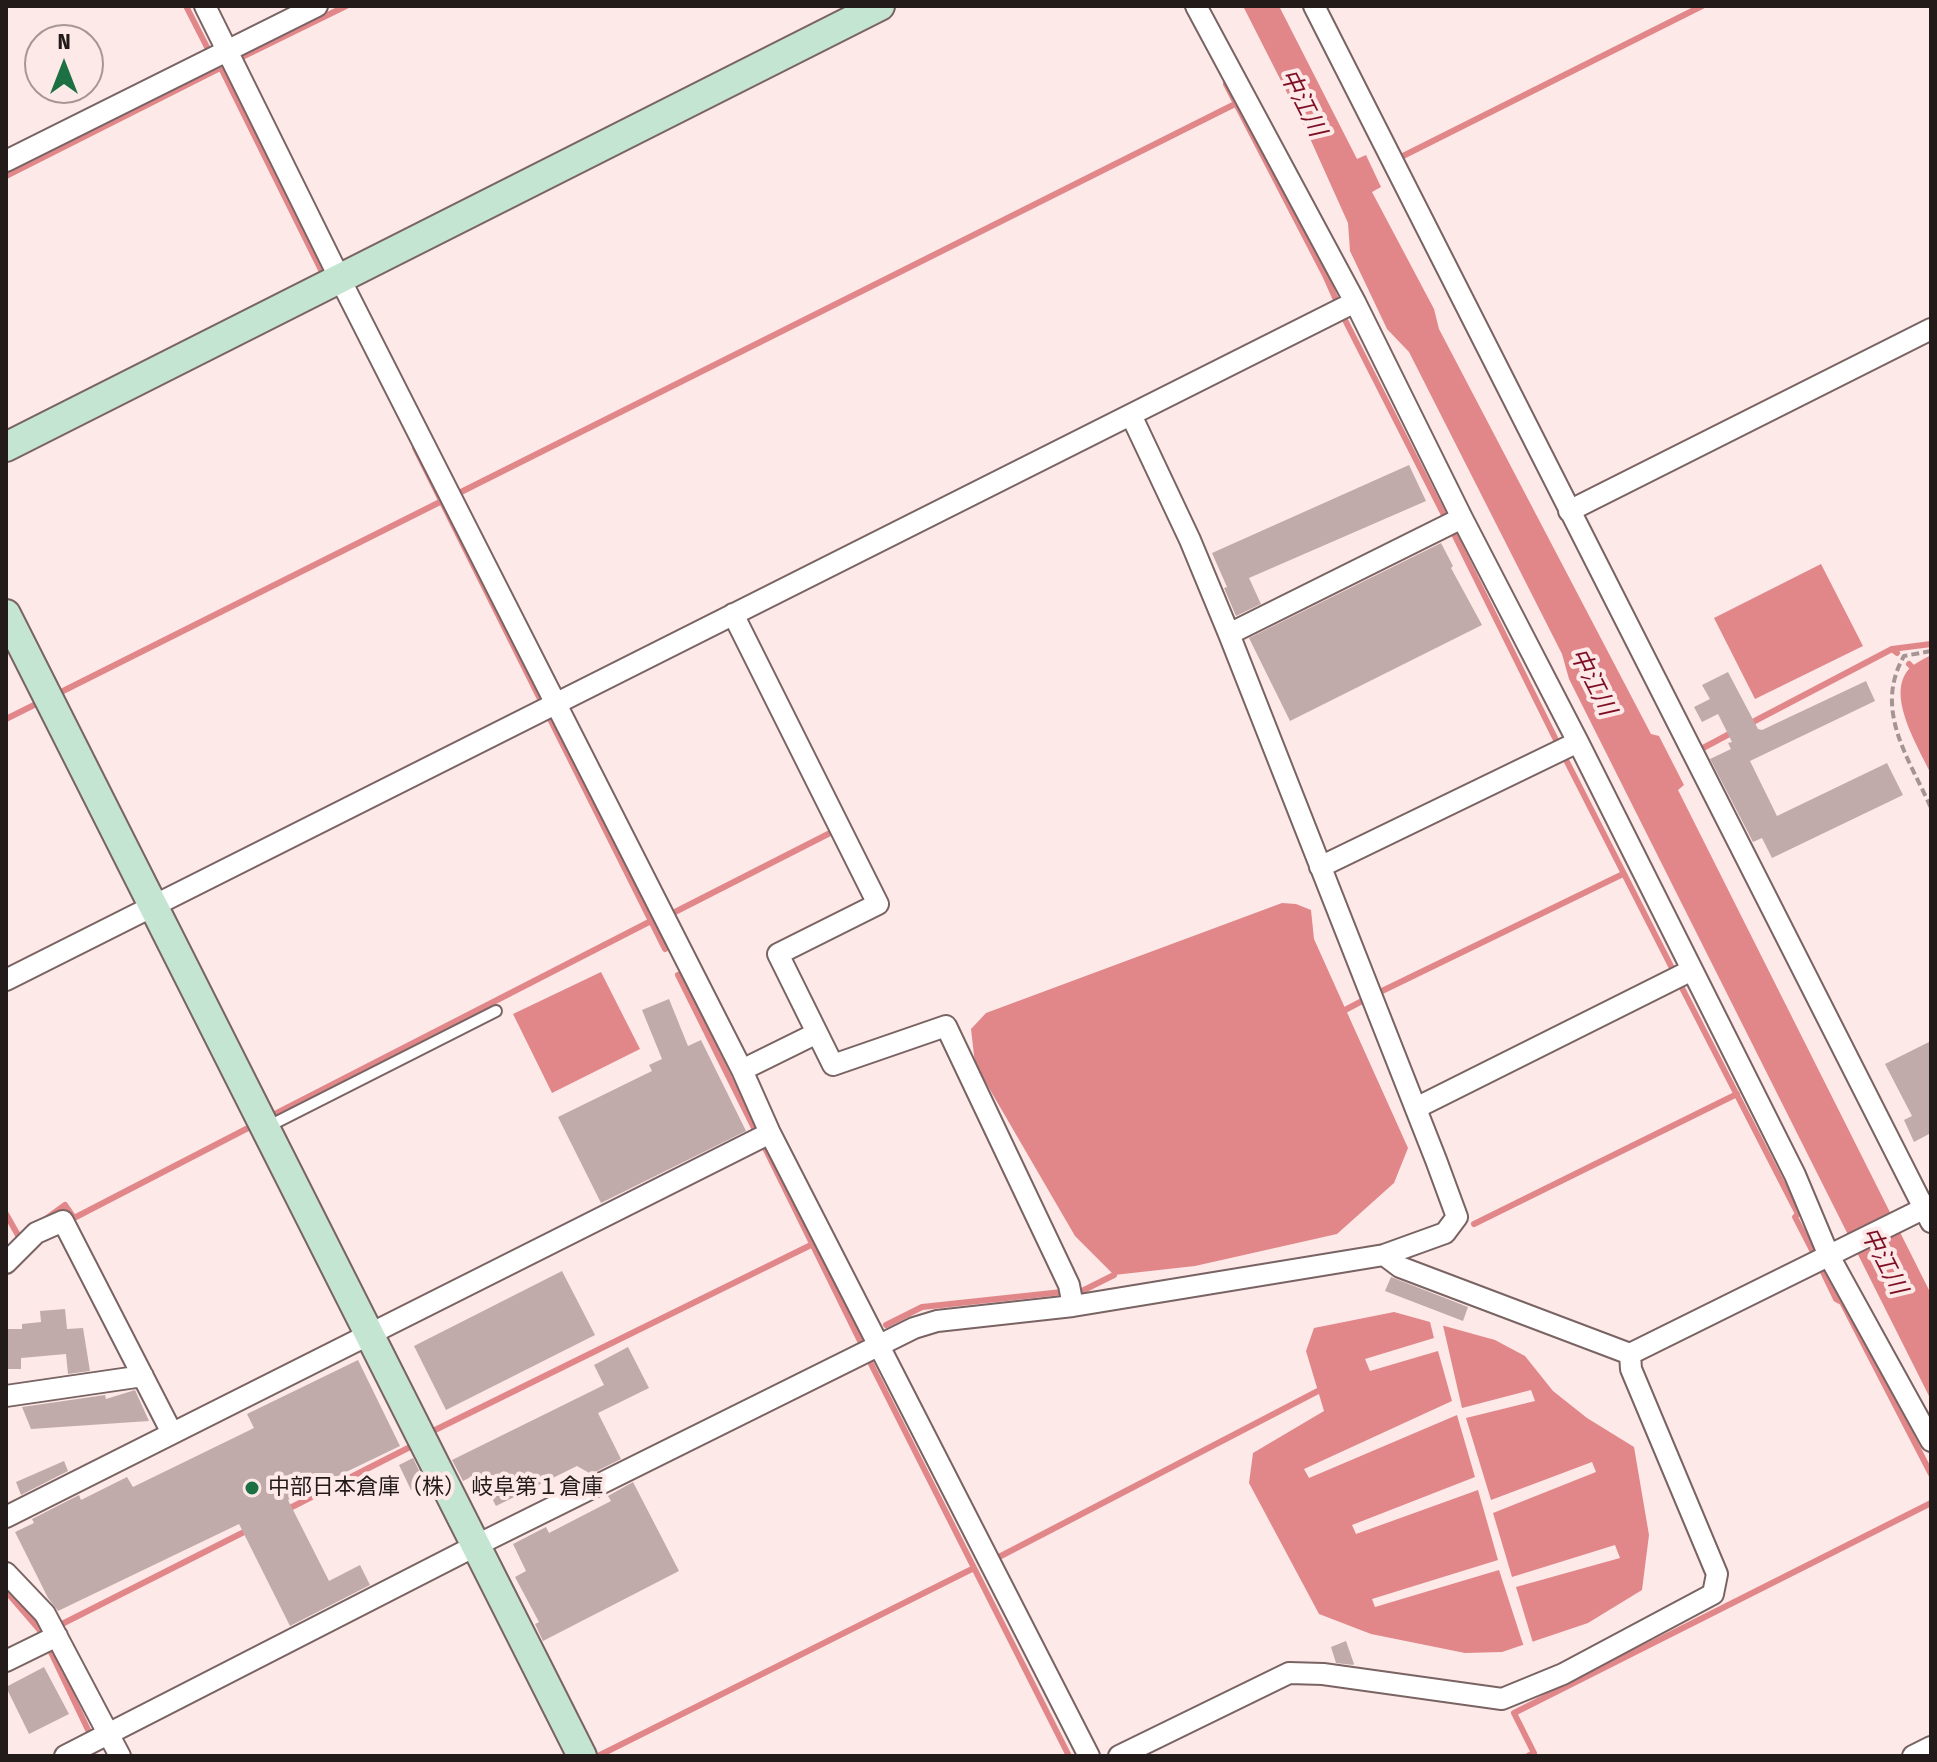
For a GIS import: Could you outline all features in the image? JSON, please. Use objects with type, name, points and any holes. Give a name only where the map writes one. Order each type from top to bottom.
[{"type":"street","points":[[205,6],[339,277],[742,1070],[770,1133],[1089,1756]]},
{"type":"street","points":[[6,161],[317,6]]},
{"type":"street","points":[[6,447],[880,6]]},
{"type":"street","points":[[1196,6],[1355,302],[1833,1254],[1931,1441]]},
{"type":"street","points":[[1314,6],[1924,1213],[1630,1354],[1400,1267],[1384,1255]]},
{"type":"street","points":[[6,980],[1355,302]]},
{"type":"street","points":[[1569,511],[1931,329]]},
{"type":"street","points":[[65,1756],[477,1545],[914,1328],[937,1321],[1073,1306],[1384,1255],[1445,1233],[1457,1217],[1416,1108],[1229,634],[1190,540],[1131,415]]},
{"type":"street","points":[[1229,634],[1462,518]]},
{"type":"street","points":[[6,614],[582,1756]]},
{"type":"street","points":[[733,614],[878,904],[778,954],[833,1065],[946,1026],[1069,1285],[1073,1306]]},
{"type":"street","points":[[1320,867],[1578,742]]},
{"type":"street","points":[[1416,1108],[1692,970]]},
{"type":"street","points":[[742,1070],[817,1033]]},
{"type":"street","points":[[6,1517],[770,1133]]},
{"type":"street","points":[[6,1263],[36,1233],[63,1221],[172,1433]]},
{"type":"street","points":[[1119,1756],[1289,1673],[1323,1674],[1502,1699],[1563,1674],[1713,1594],[1717,1574],[1631,1369],[1630,1354]]},
{"type":"street","points":[[6,1396],[143,1376]]},
{"type":"street","points":[[6,1573],[45,1614],[120,1756]]},
{"type":"street","points":[[6,1661],[57,1636]]},
{"type":"street","points":[[1913,1756],[1931,1747]]},
{"type":"lane","points":[[265,1128],[496,1011]]},
{"type":"path","points":[[1931,651],[1904,656],[1894,674],[1890,695],[1893,722],[1931,808]]},
{"type":"water","name":"中江川","points":[[1243,6],[1279,6],[1357,159],[1366,155],[1381,187],[1372,192],[1434,309],[1439,329],[1651,734],[1659,736],[1684,785],[1678,790],[1931,1294],[1931,1400],[1569,679],[1562,654],[1409,352],[1387,329],[1350,251],[1348,223],[1308,134]]},
{"type":"water","points":[[1821,564],[1863,646],[1755,699],[1714,618]]},
{"type":"water","points":[[1931,655],[1931,774],[1906,722],[1901,693],[1909,669]]},
{"type":"water","points":[[1282,903],[1311,910],[1314,939],[1408,1148],[1394,1183],[1337,1234],[1195,1266],[1114,1275],[1075,1236],[975,1064],[971,1029],[986,1013]]},
{"type":"water","points":[[601,972],[640,1049],[552,1093],[513,1014]]},
{"type":"water","points":[[1394,1312],[1495,1340],[1525,1356],[1553,1391],[1587,1418],[1634,1447],[1649,1535],[1642,1590],[1588,1623],[1502,1652],[1465,1653],[1371,1634],[1319,1614],[1249,1483],[1253,1453],[1324,1411],[1306,1351],[1314,1328]]},
{"type":"pier","points":[[1429,1318],[1442,1321],[1462,1408],[1531,1390],[1535,1401],[1466,1418],[1491,1500],[1592,1462],[1596,1472],[1493,1513],[1512,1577],[1615,1545],[1620,1558],[1516,1587],[1533,1643],[1524,1647],[1499,1570],[1375,1607],[1372,1599],[1498,1560],[1478,1490],[1356,1534],[1352,1525],[1475,1477],[1457,1415],[1309,1478],[1304,1469],[1452,1401],[1438,1351],[1370,1371],[1365,1359],[1434,1338]]},
{"type":"building","points":[[1409,465],[1426,501],[1249,578],[1261,604],[1236,616],[1212,553]]},
{"type":"building","points":[[1441,543],[1482,625],[1290,721],[1249,638]]},
{"type":"building","points":[[1728,672],[1758,729],[1762,730],[1866,681],[1875,701],[1750,761],[1777,816],[1887,763],[1903,795],[1772,858],[1762,838],[1753,842],[1710,759],[1731,749],[1728,743],[1732,742],[1718,714],[1702,722],[1694,707],[1710,699],[1702,685]]},
{"type":"building","points":[[669,999],[688,1046],[701,1040],[746,1131],[601,1203],[558,1117],[652,1071],[649,1065],[662,1059],[642,1010]]},
{"type":"building","points":[[1931,1041],[1931,1133],[1914,1142],[1904,1120],[1912,1116],[1885,1064]]},
{"type":"building","points":[[562,1271],[595,1335],[446,1410],[414,1346]]},
{"type":"building","points":[[1391,1277],[1468,1307],[1463,1321],[1385,1291]]},
{"type":"building","points":[[65,1309],[67,1329],[83,1328],[90,1371],[68,1374],[66,1354],[21,1358],[21,1369],[6,1369],[6,1329],[22,1329],[22,1324],[41,1322],[40,1311]]},
{"type":"building","points":[[628,1347],[649,1388],[598,1413],[621,1459],[591,1474],[577,1466],[496,1506],[479,1473],[463,1481],[452,1460],[604,1385],[594,1365]]},
{"type":"building","name":"中部日本倉庫（株） 岐阜第１倉庫","points":[[358,1360],[400,1446],[288,1500],[329,1581],[360,1565],[370,1585],[290,1626],[239,1524],[58,1611],[48,1598],[15,1532],[34,1523],[32,1519],[79,1495],[81,1500],[127,1477],[133,1487],[254,1428],[247,1414]]},
{"type":"building","points":[[135,1390],[149,1421],[31,1429],[22,1407],[105,1395],[106,1399]]},
{"type":"building","points":[[413,1458],[425,1483],[411,1490],[399,1465]]},
{"type":"building","points":[[64,1461],[68,1471],[21,1495],[16,1482]]},
{"type":"building","points":[[633,1482],[679,1571],[543,1641],[535,1624],[539,1622],[515,1577],[526,1571],[513,1544],[546,1527],[549,1533],[611,1501],[608,1496]]},
{"type":"building","points":[[1346,1641],[1353,1665],[1336,1663],[1331,1647]]},
{"type":"building","points":[[44,1667],[69,1714],[29,1734],[6,1687]]},
{"type":"waterway","points":[[186,6],[210,53]]},
{"type":"waterway","points":[[240,58],[346,6]]},
{"type":"waterway","points":[[1399,158],[1702,6]]},
{"type":"waterway","points":[[6,176],[224,66]]},
{"type":"waterway","points":[[221,68],[323,274]]},
{"type":"waterway","points":[[1226,84],[1337,302]]},
{"type":"waterway","points":[[455,495],[1237,103]]},
{"type":"waterway","points":[[1343,316],[1445,517]]},
{"type":"waterway","points":[[415,448],[541,701]]},
{"type":"waterway","points":[[61,692],[444,500]]},
{"type":"waterway","points":[[1451,528],[1558,744]]},
{"type":"waterway","points":[[1892,649],[1931,644]]},
{"type":"waterway","points":[[1749,724],[1892,649],[1897,653]]},
{"type":"waterway","points":[[1909,664],[1912,667]]},
{"type":"waterway","points":[[6,719],[36,704]]},
{"type":"waterway","points":[[550,719],[665,949]]},
{"type":"waterway","points":[[1703,748],[1735,731]]},
{"type":"waterway","points":[[1563,754],[1675,974]]},
{"type":"waterway","points":[[671,914],[834,831]]},
{"type":"waterway","points":[[1382,991],[1623,874]]},
{"type":"waterway","points":[[273,1115],[651,921]]},
{"type":"waterway","points":[[678,975],[755,1130]]},
{"type":"waterway","points":[[1680,984],[1798,1214],[1795,1217],[1813,1252]]},
{"type":"waterway","points":[[1345,1010],[1364,1000]]},
{"type":"waterway","points":[[1474,1224],[1737,1094]]},
{"type":"waterway","points":[[43,1221],[65,1205],[74,1218],[250,1127]]},
{"type":"waterway","points":[[764,1146],[861,1343]]},
{"type":"waterway","points":[[6,1214],[19,1237],[24,1234]]},
{"type":"waterway","points":[[435,1430],[813,1244]]},
{"type":"waterway","points":[[1823,1272],[1836,1299],[1842,1302],[1931,1474]]},
{"type":"waterway","points":[[1082,1291],[1114,1275]]},
{"type":"waterway","points":[[886,1325],[922,1307],[1062,1292]]},
{"type":"waterway","points":[[868,1358],[1069,1756]]},
{"type":"waterway","points":[[997,1558],[1318,1391]]},
{"type":"waterway","points":[[286,1510],[412,1446]]},
{"type":"waterway","points":[[1528,1756],[1534,1753],[1514,1713],[1931,1503]]},
{"type":"waterway","points":[[62,1624],[248,1530]]},
{"type":"waterway","points":[[598,1756],[974,1568]]},
{"type":"waterway","points":[[6,1591],[44,1635]]},
{"type":"waterway","points":[[49,1648],[90,1734]]},
{"type":"place","name":"中部日本倉庫（株） 岐阜第１倉庫","points":[[252,1488]]}]
